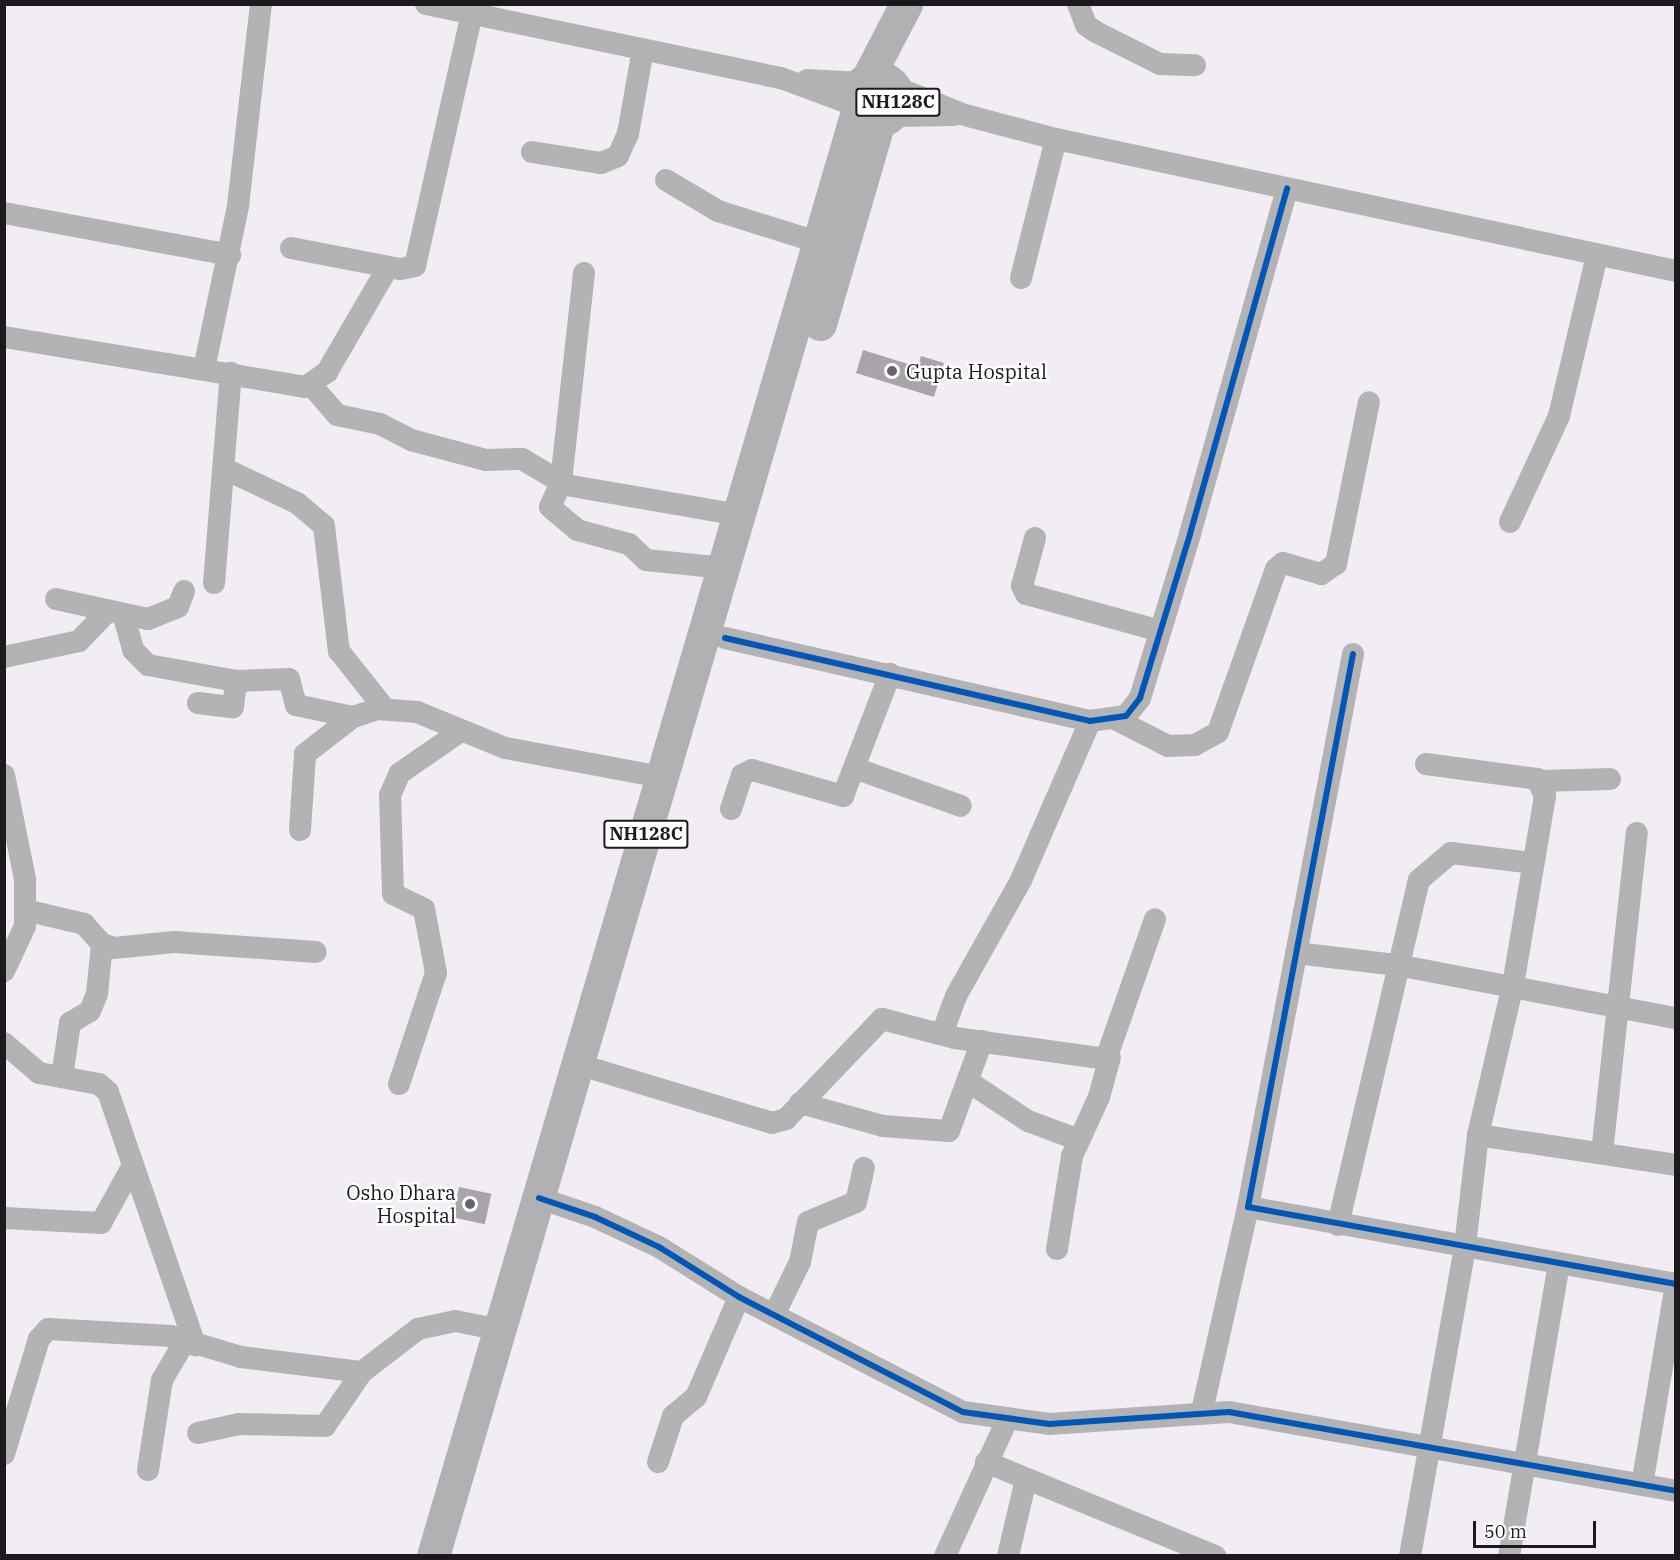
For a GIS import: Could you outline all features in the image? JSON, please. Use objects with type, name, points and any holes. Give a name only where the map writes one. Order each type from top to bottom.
[{"type":"highway","name":"NH128C","points":[[453,1556],[662,777],[820,243],[906,4]]},
{"type":"highway","name":"NH128C","points":[[433,1556],[501,1330],[597,1070],[725,638],[874,98],[907,43],[910,4]]},
{"type":"street","points":[[204,369],[230,255],[261,4]]},
{"type":"street","points":[[426,4],[965,115],[1056,139],[1676,272]]},
{"type":"street","points":[[1078,4],[1086,25],[1096,32],[1160,64],[1195,65]]},
{"type":"street","points":[[291,248],[388,267],[408,268],[419,261],[472,14]]},
{"type":"street","points":[[532,152],[600,163],[618,156],[628,134],[644,49]]},
{"type":"street","points":[[1021,278],[1056,139]]},
{"type":"street","points":[[666,180],[718,211],[820,243]]},
{"type":"street","points":[[1117,720],[1140,698],[1241,364],[1287,188]]},
{"type":"street","points":[[4,213],[230,255]]},
{"type":"street","points":[[1510,522],[1559,416],[1597,255]]},
{"type":"street","points":[[312,386],[327,372],[388,267]]},
{"type":"street","points":[[584,273],[561,483],[550,507],[577,530],[629,544],[646,560],[725,568]]},
{"type":"street","points":[[4,337],[312,386],[337,415],[380,424],[411,441],[486,460],[522,459],[561,483],[740,515]]},
{"type":"street","points":[[214,583],[231,373]]},
{"type":"street","points":[[725,638],[1090,721],[1117,720],[1168,746],[1195,745],[1218,732],[1276,569],[1283,563],[1321,574],[1336,564],[1369,402]]},
{"type":"street","points":[[225,469],[297,503],[324,526],[339,651],[385,709]]},
{"type":"street","points":[[1035,538],[1022,586],[1026,594],[1161,631]]},
{"type":"street","points":[[56,599],[148,619],[171,612],[184,591]]},
{"type":"street","points":[[115,613],[133,650],[148,665],[236,681],[289,679],[296,705],[353,717]]},
{"type":"street","points":[[4,657],[79,641],[115,613]]},
{"type":"street","points":[[1202,1411],[1248,1207],[1353,654]]},
{"type":"street","points":[[731,809],[742,776],[752,770],[838,797],[847,793],[890,674]]},
{"type":"street","points":[[198,703],[232,707],[236,681]]},
{"type":"street","points":[[300,830],[305,754],[353,717],[385,709],[417,712],[458,733],[537,755],[662,777]]},
{"type":"street","points":[[942,1034],[956,996],[1021,880],[1090,721]]},
{"type":"street","points":[[399,1084],[436,973],[422,905],[399,902],[393,894],[390,795],[400,773],[458,733]]},
{"type":"street","points":[[1426,764],[1541,781],[1610,779]]},
{"type":"street","points":[[857,769],[961,806]]},
{"type":"street","points":[[4,774],[25,910],[21,941],[4,971]]},
{"type":"street","points":[[1410,1556],[1427,1445],[1465,1246],[1478,1136],[1513,985],[1545,796],[1541,781]]},
{"type":"street","points":[[1602,1153],[1620,1006],[1637,833]]},
{"type":"street","points":[[1338,1225],[1412,896],[1441,858],[1451,853],[1533,863]]},
{"type":"street","points":[[25,910],[84,924],[102,944],[316,952]]},
{"type":"street","points":[[1057,1249],[1069,1169],[1110,1057],[1155,919]]},
{"type":"street","points":[[62,1077],[70,1023],[90,1011],[97,994],[102,944]]},
{"type":"street","points":[[1296,953],[1397,965],[1513,985],[1676,1018]]},
{"type":"street","points":[[597,1070],[754,1121],[779,1122],[800,1103],[876,1021],[982,1041],[1110,1057]]},
{"type":"street","points":[[800,1103],[872,1124],[940,1133],[954,1125],[982,1041]]},
{"type":"street","points":[[4,1043],[39,1072],[99,1084],[108,1092],[190,1343]]},
{"type":"street","points":[[969,1082],[1028,1121],[1079,1140]]},
{"type":"street","points":[[1478,1136],[1676,1165]]},
{"type":"street","points":[[4,1218],[101,1223],[133,1165]]},
{"type":"street","points":[[774,1315],[800,1262],[808,1222],[856,1202],[864,1168]]},
{"type":"street","points":[[549,1201],[659,1247],[739,1297],[963,1412],[1006,1422],[1049,1424],[1202,1411],[1427,1445],[1524,1466],[1676,1491]]},
{"type":"street","points":[[1248,1207],[1676,1285],[1642,1485]]},
{"type":"street","points":[[1509,1556],[1559,1264]]},
{"type":"street","points":[[658,1462],[673,1416],[696,1397],[739,1297]]},
{"type":"street","points":[[198,1433],[239,1424],[325,1426],[362,1372],[426,1325],[456,1320],[501,1330]]},
{"type":"street","points":[[4,1454],[43,1332],[59,1327],[190,1343],[241,1358],[362,1372]]},
{"type":"street","points":[[148,1470],[162,1380],[190,1343]]},
{"type":"street","points":[[945,1556],[1006,1422]]},
{"type":"street","points":[[986,1462],[1215,1556]]},
{"type":"street","points":[[1008,1556],[1026,1479]]},
{"type":"building","points":[[863,350],[918,367],[921,356],[944,363],[934,397],[856,373]]},
{"type":"building","points":[[459,1187],[491,1194],[485,1224],[453,1217]]},
{"type":"cycle path","points":[[725,638],[1090,721],[1126,716],[1140,698],[1190,534],[1287,188]]},
{"type":"cycle path","points":[[1353,654],[1248,1207],[1676,1284]]},
{"type":"cycle path","points":[[539,1198],[595,1217],[659,1247],[739,1297],[963,1412],[1049,1424],[1229,1412],[1676,1491]]},
{"type":"place","name":"Gupta Hospital","points":[[892,371]]},
{"type":"place","name":"Osho Dhara Hospital","points":[[470,1204]]}]
